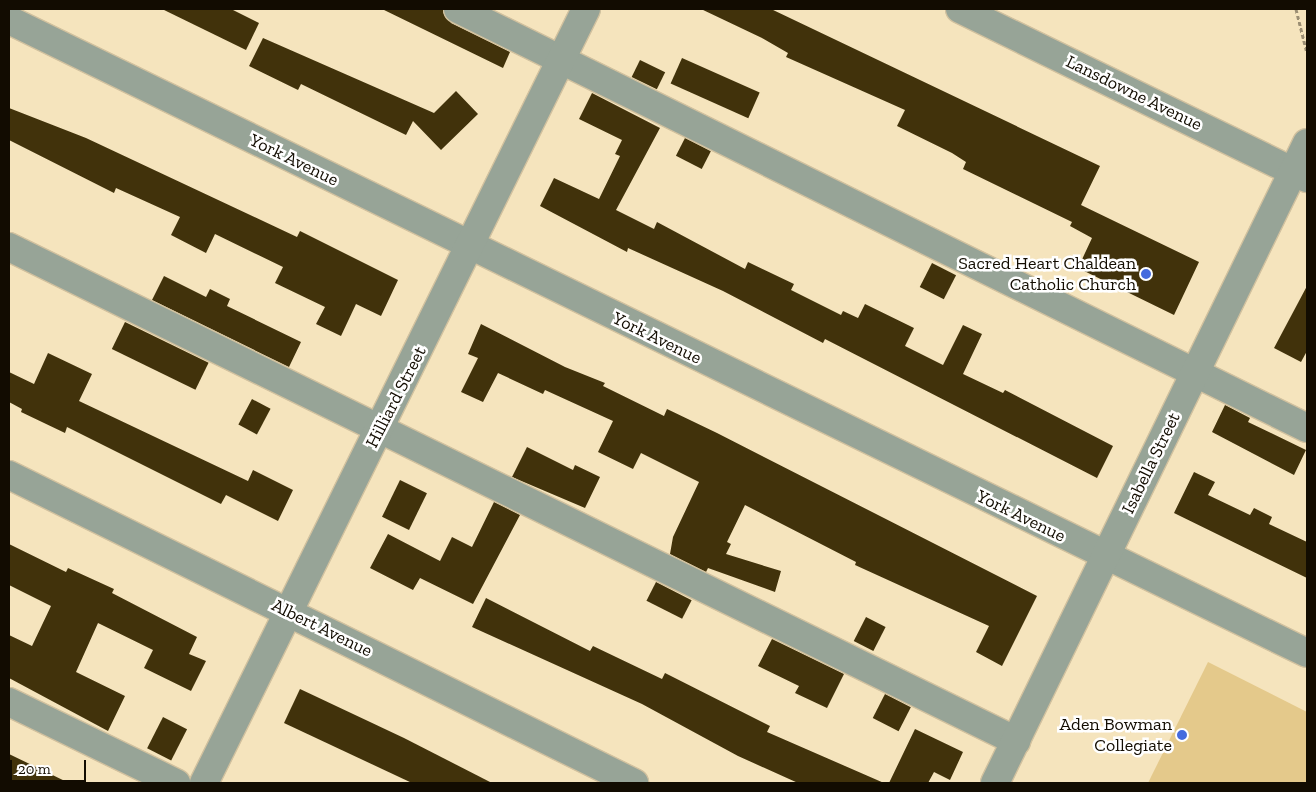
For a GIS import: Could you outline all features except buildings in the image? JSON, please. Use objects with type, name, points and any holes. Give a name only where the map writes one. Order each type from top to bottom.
[{"type":"street","points":[[458,9],[1307,428]]},
{"type":"street","name":"Hilliard Street","points":[[204,783],[471,247],[586,9]]},
{"type":"street","name":"Lansdowne Avenue","points":[[960,9],[1301,174]]},
{"type":"street","name":"York Avenue","points":[[9,20],[1105,558],[1307,653]]},
{"type":"street","name":"Isabella Street","points":[[995,783],[1195,373],[1301,174],[1307,143]]},
{"type":"street","points":[[9,247],[1016,742]]},
{"type":"street","name":"Albert Avenue","points":[[9,475],[634,783]]},
{"type":"street","points":[[9,702],[176,783]]},
{"type":"path","points":[[1296,9],[1307,53]]},
{"type":"shaded area","points":[[1208,662],[1307,712],[1307,783],[1148,783]]},
{"type":"place","name":"Sacred Heart Chaldean Catholic Church","points":[[1146,274]]},
{"type":"place","name":"Aden Bowman Collegiate","points":[[1182,735]]}]
